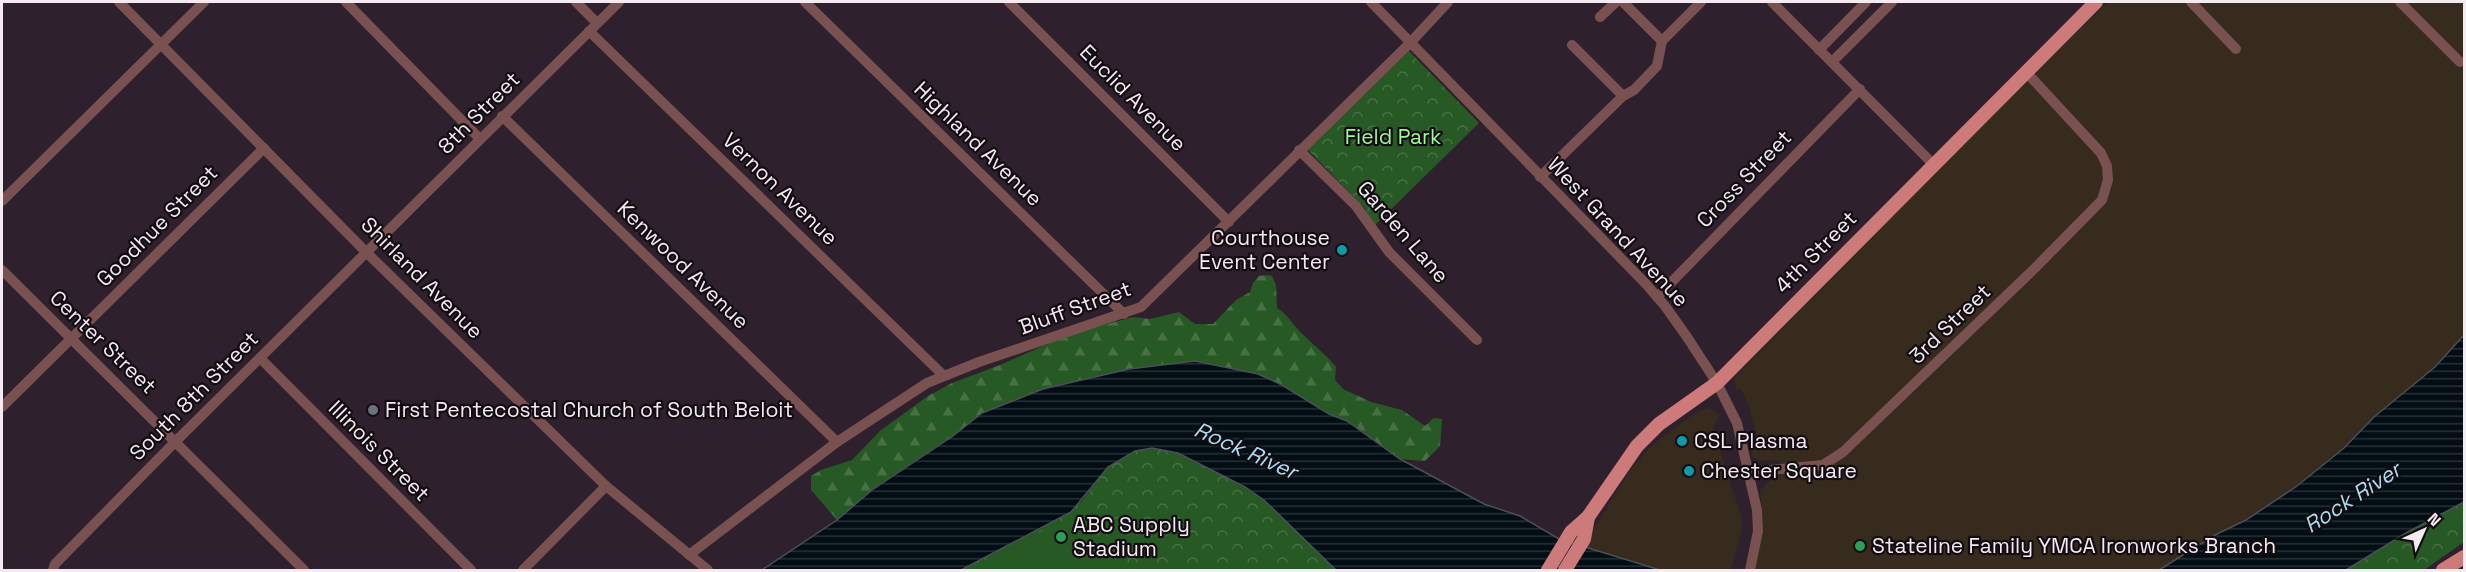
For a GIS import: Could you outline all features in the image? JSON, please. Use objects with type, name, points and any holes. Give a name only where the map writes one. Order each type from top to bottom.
[{"type":"main road","name":"4th Street","points":[[1548,570],[1570,532],[1588,517],[1621,465],[1643,438],[1717,383],[2096,2]]},
{"type":"main road","points":[[1565,570],[1584,539],[1588,517]]},
{"type":"main road","points":[[2443,570],[2464,556]]},
{"type":"street","name":"Shirland Avenue","points":[[119,2],[367,253],[606,486],[708,570]]},
{"type":"street","points":[[2,201],[204,2]]},
{"type":"street","points":[[346,2],[480,139]]},
{"type":"street","name":"Vernon Avenue","points":[[576,2],[593,27],[944,376]]},
{"type":"street","name":"8th Street","points":[[367,253],[619,2]]},
{"type":"street","name":"Highland Avenue","points":[[805,2],[1124,314]]},
{"type":"street","name":"Euclid Avenue","points":[[1009,2],[1229,222]]},
{"type":"street","name":"West Grand Avenue","points":[[1371,2],[1657,297],[1674,318],[1717,383],[1737,423],[1757,510],[1758,531],[1750,570]]},
{"type":"street","name":"Bluff Street","points":[[689,555],[837,442],[927,383],[1124,314],[1146,303],[1410,43],[1448,2]]},
{"type":"street","points":[[1600,17],[1616,2]]},
{"type":"street","points":[[1623,2],[1662,41]]},
{"type":"street","points":[[1540,177],[1657,66],[1662,41],[1701,2]]},
{"type":"street","points":[[1772,2],[1933,164]]},
{"type":"street","points":[[1819,50],[1866,2]]},
{"type":"street","points":[[1832,62],[1892,2]]},
{"type":"street","points":[[2191,2],[2236,49]]},
{"type":"street","points":[[2400,2],[2460,63]]},
{"type":"street","points":[[1572,45],[1623,96]]},
{"type":"street","name":"3rd Street","points":[[1749,472],[1823,465],[1844,453],[2072,233],[2102,200],[2107,190],[2107,166],[2101,153],[2026,72]]},
{"type":"street","name":"Cross Street","points":[[1657,297],[1860,89]]},
{"type":"street","name":"Kenwood Avenue","points":[[502,116],[837,442]]},
{"type":"street","name":"Goodhue Street","points":[[2,407],[264,148]]},
{"type":"street","name":"Garden Lane","points":[[1299,150],[1356,206],[1389,252],[1477,340]]},
{"type":"street","name":"South 8th Street","points":[[53,570],[55,564],[176,441],[367,253]]},
{"type":"street","name":"Center Street","points":[[2,270],[304,570]]},
{"type":"street","name":"Illinois Street","points":[[260,358],[471,570]]},
{"type":"street","points":[[523,570],[606,486]]},
{"type":"shaded area","points":[[2108,2],[2464,2],[2464,335],[2435,367],[2374,417],[2344,447],[2297,486],[2246,520],[2215,535],[2159,570],[1754,570],[1763,519],[1760,491],[1773,478],[1781,476],[1779,460],[1759,461],[1752,456],[1751,452],[1758,440],[1748,403],[1741,389],[1737,392],[1734,378],[2011,95]]},
{"type":"shaded area","points":[[1709,408],[1720,415],[1713,428],[1741,516],[1741,533],[1731,570],[1661,570],[1583,547],[1631,469],[1651,446],[1695,413]]},
{"type":"green space","name":"Field Park","points":[[1409,51],[1479,123],[1374,226],[1364,207],[1308,150]]},
{"type":"green space","points":[[1259,276],[1272,276],[1276,285],[1277,308],[1336,367],[1335,380],[1343,389],[1371,402],[1402,410],[1425,426],[1434,418],[1442,419],[1440,446],[1425,461],[1400,459],[1347,421],[1329,414],[1282,385],[1258,374],[1195,361],[1129,369],[1043,389],[982,413],[953,436],[872,490],[837,520],[811,490],[811,476],[821,470],[852,460],[880,431],[928,396],[952,383],[1052,342],[1133,317],[1150,319],[1179,312],[1195,324],[1213,324],[1236,300],[1250,292]]},
{"type":"green space","points":[[1152,448],[1178,453],[1245,487],[1264,500],[1336,570],[961,570],[1081,502],[1108,467],[1135,451]]},
{"type":"green space","points":[[2464,502],[2464,542],[2424,570],[2346,570],[2406,533]]},
{"type":"green space","name":"ABC Supply Stadium","points":[[1068,518],[1133,570],[969,570],[994,555]]},
{"type":"water","name":"Rock River","points":[[2464,335],[2464,502],[2406,533],[2346,570],[2159,570],[2215,535],[2246,520],[2297,486],[2344,448],[2374,417],[2435,367]]},
{"type":"water","name":"Rock River","points":[[1195,361],[1258,374],[1282,385],[1329,414],[1347,421],[1400,459],[1484,504],[1520,516],[1559,539],[1660,570],[1336,570],[1264,500],[1245,487],[1178,453],[1152,448],[1135,451],[1108,467],[1071,512],[961,570],[762,570],[837,520],[872,490],[953,436],[982,413],[1043,389],[1129,369]]},
{"type":"place","name":"Courthouse Event Center","points":[[1342,250]]},
{"type":"place","name":"First Pentecostal Church of South Beloit","points":[[373,410]]},
{"type":"place","name":"CSL Plasma","points":[[1682,441]]},
{"type":"place","name":"Chester Square","points":[[1689,471]]},
{"type":"place","name":"ABC Supply Stadium","points":[[1061,537]]},
{"type":"place","name":"Stateline Family YMCA Ironworks Branch","points":[[1860,546]]}]
